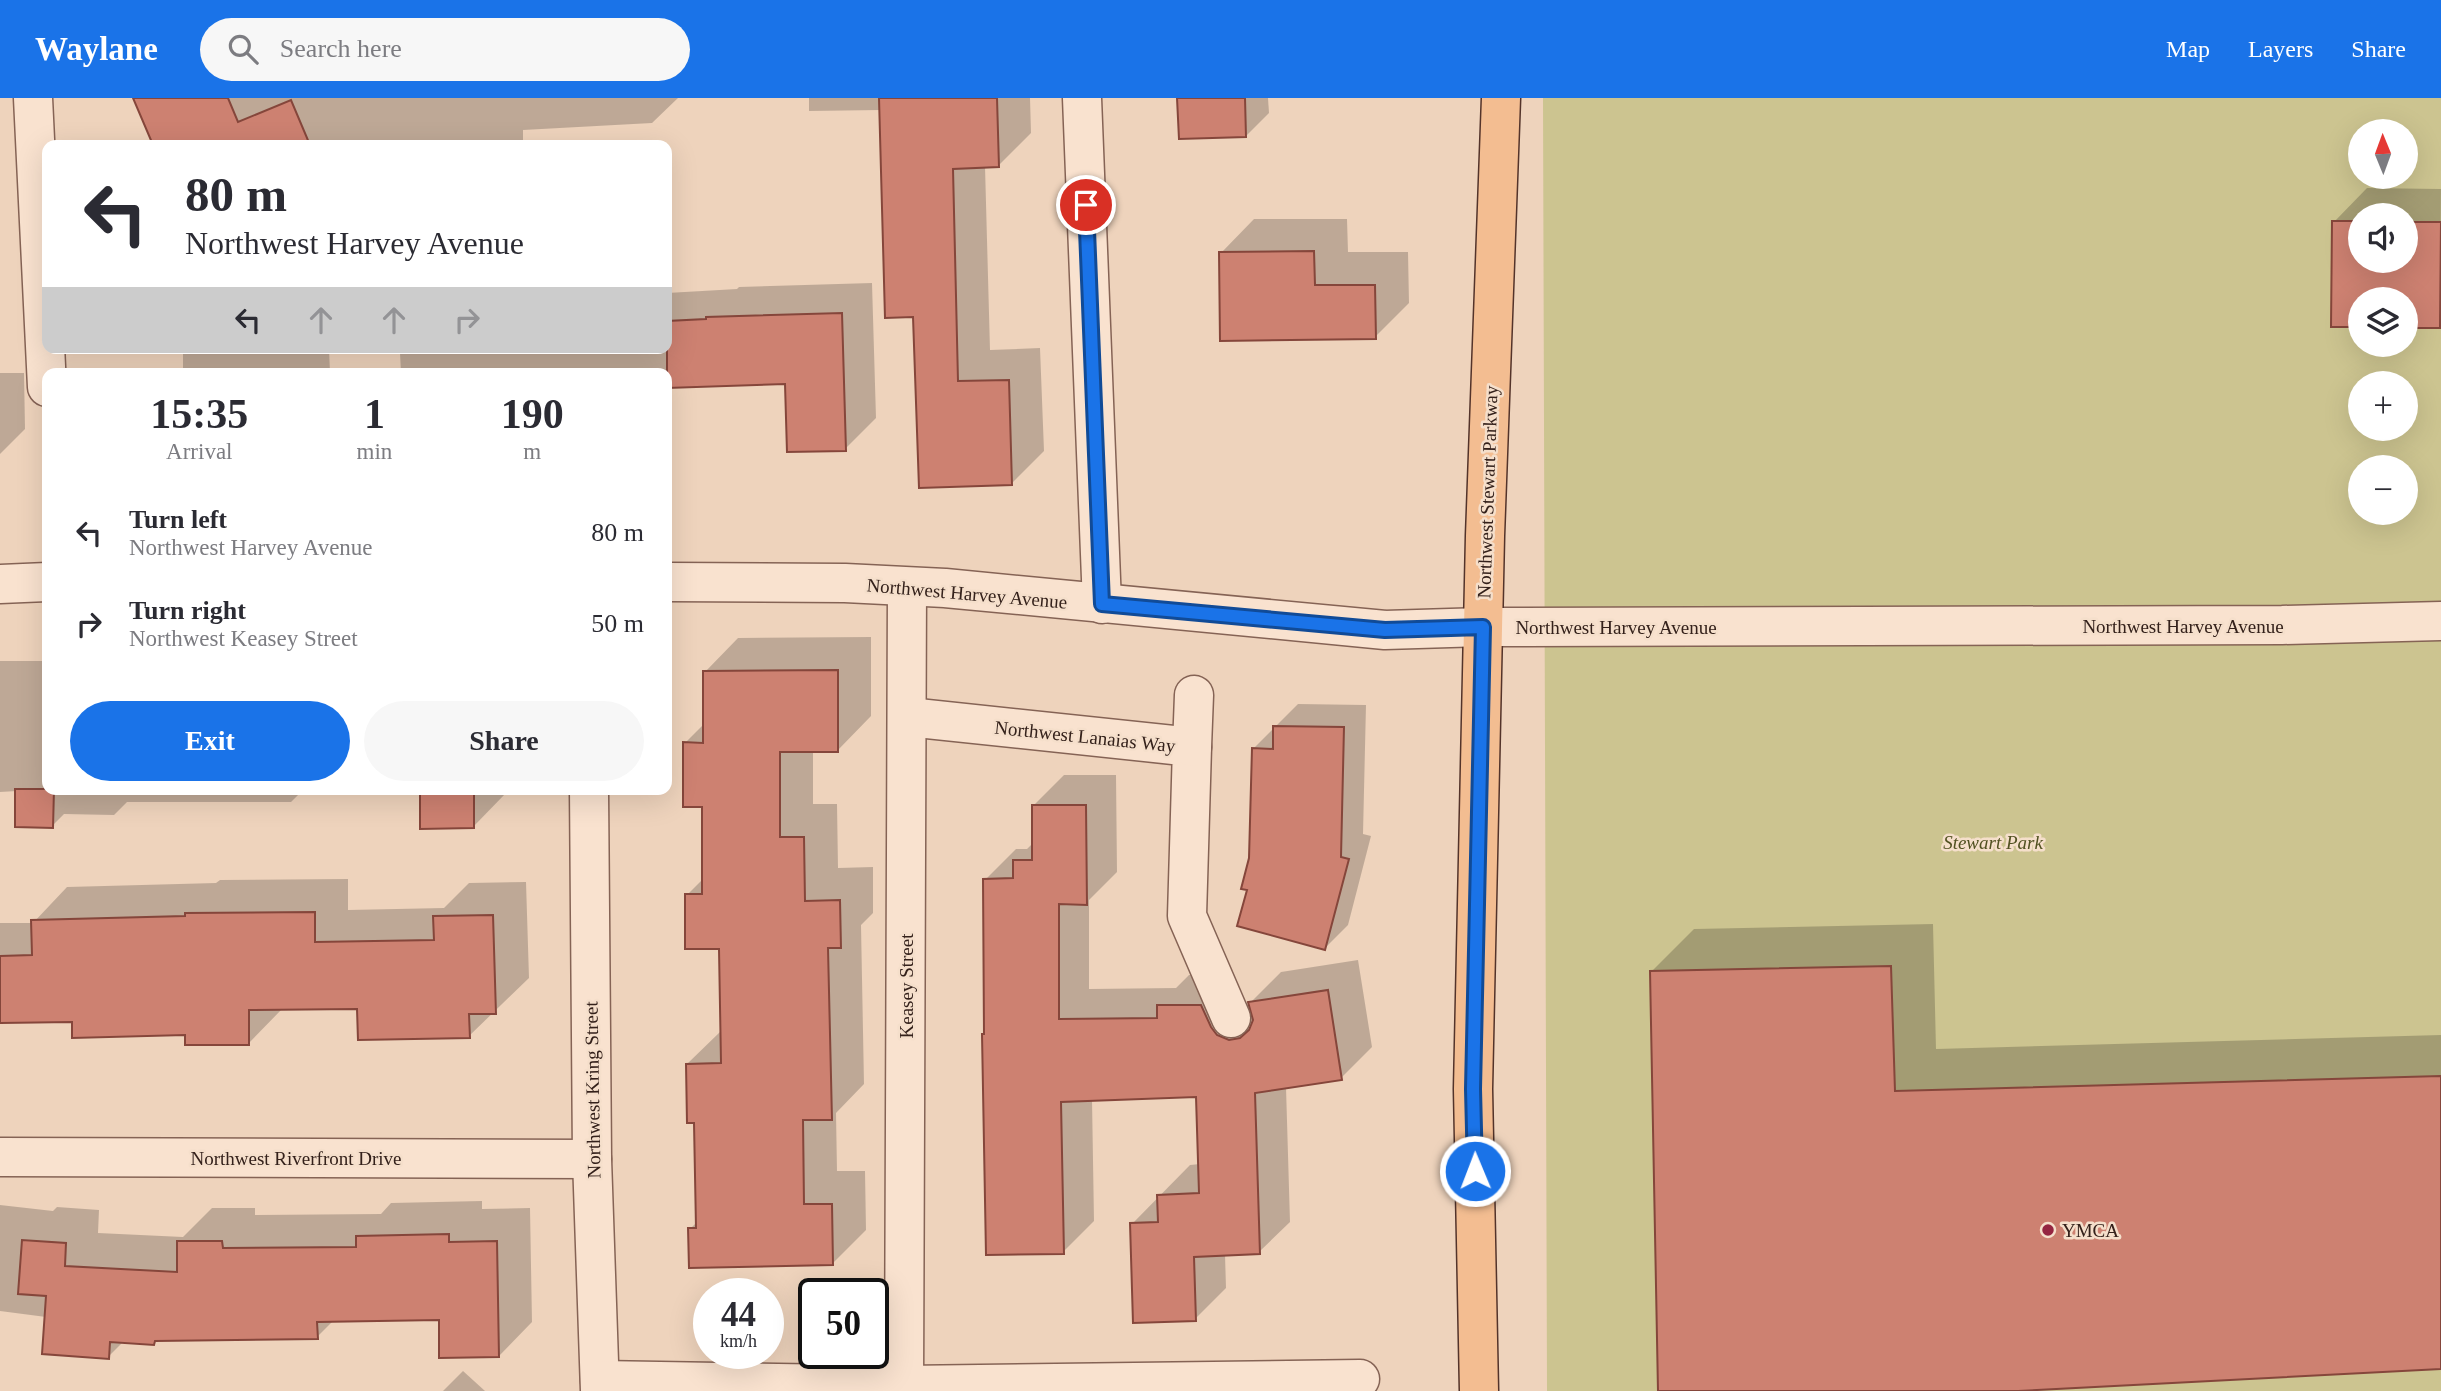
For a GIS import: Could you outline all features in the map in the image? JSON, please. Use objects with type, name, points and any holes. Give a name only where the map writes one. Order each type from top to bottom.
[{"type":"main road","name":"Northwest Stewart Parkway","points":[[1479,1391],[1473,1089],[1483,627],[1501,98]]},
{"type":"street","points":[[33,98],[42,284]]},
{"type":"street","points":[[1082,98],[1102,604]]},
{"type":"street","points":[[0,584],[42,582]]},
{"type":"street","name":"Northwest Harvey Avenue","points":[[672,582],[845,583],[907,587],[1385,630],[1483,627],[2171,626],[2441,621]]},
{"type":"street","name":"Keasey Street","points":[[904,1385],[907,587]]},
{"type":"street","points":[[1192,747],[1194,695]]},
{"type":"street","name":"Northwest Lanaias Way","points":[[908,718],[1192,747],[1187,916],[1231,1018]]},
{"type":"street","name":"Northwest Kring Street","points":[[589,795],[592,1159],[600,1385]]},
{"type":"street","name":"Northwest Riverfront Drive","points":[[0,1157],[592,1159]]},
{"type":"street","points":[[600,1385],[1135,1387],[1360,1379]]},
{"type":"green space","name":"Stewart Park","points":[[1543,98],[2441,98],[2441,1391],[1547,1391]]},
{"type":"building","points":[[133,98],[228,98],[238,122],[291,100],[308,140],[151,140]]},
{"type":"building","points":[[879,98],[997,98],[999,167],[953,169],[958,381],[1009,380],[1012,485],[919,488],[913,317],[885,318]]},
{"type":"building","points":[[1177,98],[1245,98],[1246,137],[1179,139]]},
{"type":"building","points":[[2332,221],[2348,221],[2348,273],[2418,273],[2418,222],[2441,222],[2440,328],[2418,328],[2418,287],[2348,287],[2348,327],[2331,327]]},
{"type":"building","points":[[1314,251],[1315,285],[1375,285],[1376,339],[1220,341],[1219,252]]},
{"type":"building","points":[[842,313],[846,451],[787,452],[785,384],[672,388],[672,368],[667,368],[667,354],[672,354],[672,321],[706,317]]},
{"type":"building","points":[[838,670],[838,752],[780,752],[780,837],[804,837],[805,901],[840,900],[841,948],[828,948],[832,1120],[803,1120],[804,1204],[832,1204],[833,1265],[689,1268],[688,1228],[696,1228],[694,1123],[687,1123],[686,1064],[721,1063],[719,949],[685,949],[685,894],[702,894],[702,807],[683,807],[683,742],[703,743],[703,671]]},
{"type":"building","points":[[1273,726],[1344,727],[1341,857],[1349,859],[1325,950],[1237,926],[1247,890],[1241,889],[1249,858],[1252,748],[1273,749]]},
{"type":"building","points":[[15,789],[42,789],[42,795],[54,795],[53,828],[15,827]]},
{"type":"building","points":[[420,795],[474,795],[474,828],[420,829]]},
{"type":"building","points":[[1032,805],[1086,805],[1087,905],[1059,904],[1059,1019],[1157,1018],[1157,1005],[1201,1005],[1217,1035],[1229,1040],[1240,1038],[1249,1030],[1253,1020],[1248,1002],[1328,990],[1342,1080],[1255,1093],[1260,1254],[1194,1257],[1196,1321],[1133,1323],[1130,1223],[1158,1222],[1157,1195],[1199,1193],[1196,1097],[1061,1102],[1064,1254],[986,1255],[982,1034],[983,879],[1013,878],[1013,860],[1032,860]]},
{"type":"building","points":[[315,912],[315,942],[434,940],[433,916],[493,915],[496,1014],[469,1014],[470,1038],[358,1040],[357,1009],[249,1010],[249,1045],[185,1045],[185,1035],[72,1038],[72,1022],[0,1023],[0,956],[32,955],[31,920],[185,916],[185,913]]},
{"type":"building","name":"YMCA","points":[[1891,966],[1895,1091],[2441,1076],[2441,1369],[2018,1391],[1658,1391],[1650,971]]},
{"type":"building","points":[[449,1234],[449,1242],[497,1241],[499,1357],[439,1358],[439,1320],[317,1322],[318,1339],[155,1341],[154,1345],[110,1342],[109,1359],[42,1354],[46,1296],[18,1294],[22,1240],[66,1243],[65,1266],[177,1272],[177,1241],[222,1241],[223,1248],[356,1247],[356,1236]]},
{"type":"place","name":"YMCA","points":[[2048,1230]]},
{"type":"route","points":[[1086,205],[1102,604],[1385,630],[1483,627],[1473,1089],[1475,1171]]}]
